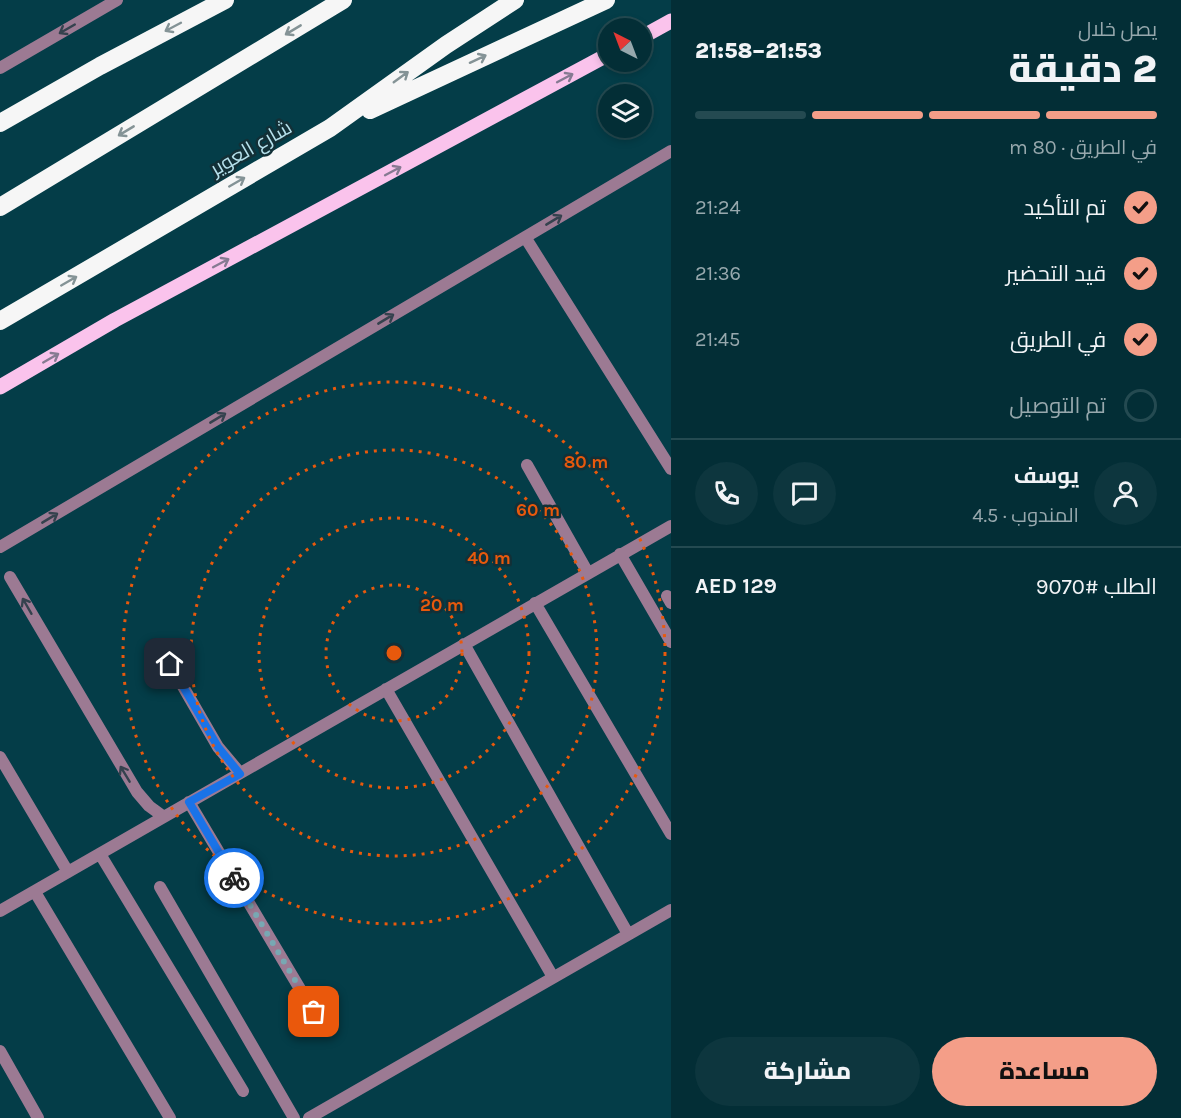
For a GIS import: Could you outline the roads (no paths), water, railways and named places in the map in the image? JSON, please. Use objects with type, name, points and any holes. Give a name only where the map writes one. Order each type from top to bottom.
[{"type":"highway","points":[[0,123],[100,66],[225,0]]},
{"type":"highway","points":[[0,207],[343,0]]},
{"type":"highway","name":"شارع العوير","points":[[0,321],[330,128],[446,45],[515,0]]},
{"type":"highway","points":[[330,128],[606,0]]},
{"type":"main road","points":[[652,31],[671,21]]},
{"type":"main road","points":[[0,387],[115,320],[598,60]]},
{"type":"street","points":[[0,68],[117,0]]},
{"type":"street","points":[[0,547],[671,151]]},
{"type":"street","points":[[525,237],[671,469]]},
{"type":"street","points":[[526,465],[588,573]]},
{"type":"street","points":[[0,912],[671,526]]},
{"type":"street","points":[[620,554],[671,642]]},
{"type":"street","points":[[10,577],[137,792],[149,806],[164,817]]},
{"type":"street","points":[[535,603],[671,834]]},
{"type":"street","points":[[464,645],[628,934]]},
{"type":"street","points":[[170,664],[218,747],[240,774]]},
{"type":"street","points":[[386,689],[553,977]]},
{"type":"street","points":[[0,757],[68,872]]},
{"type":"street","points":[[189,802],[325,1031]]},
{"type":"street","points":[[100,854],[243,1091]]},
{"type":"street","points":[[160,887],[294,1118]]},
{"type":"street","points":[[35,892],[170,1118]]},
{"type":"street","points":[[309,1118],[671,910]]},
{"type":"street","points":[[0,1051],[38,1118]]}]
